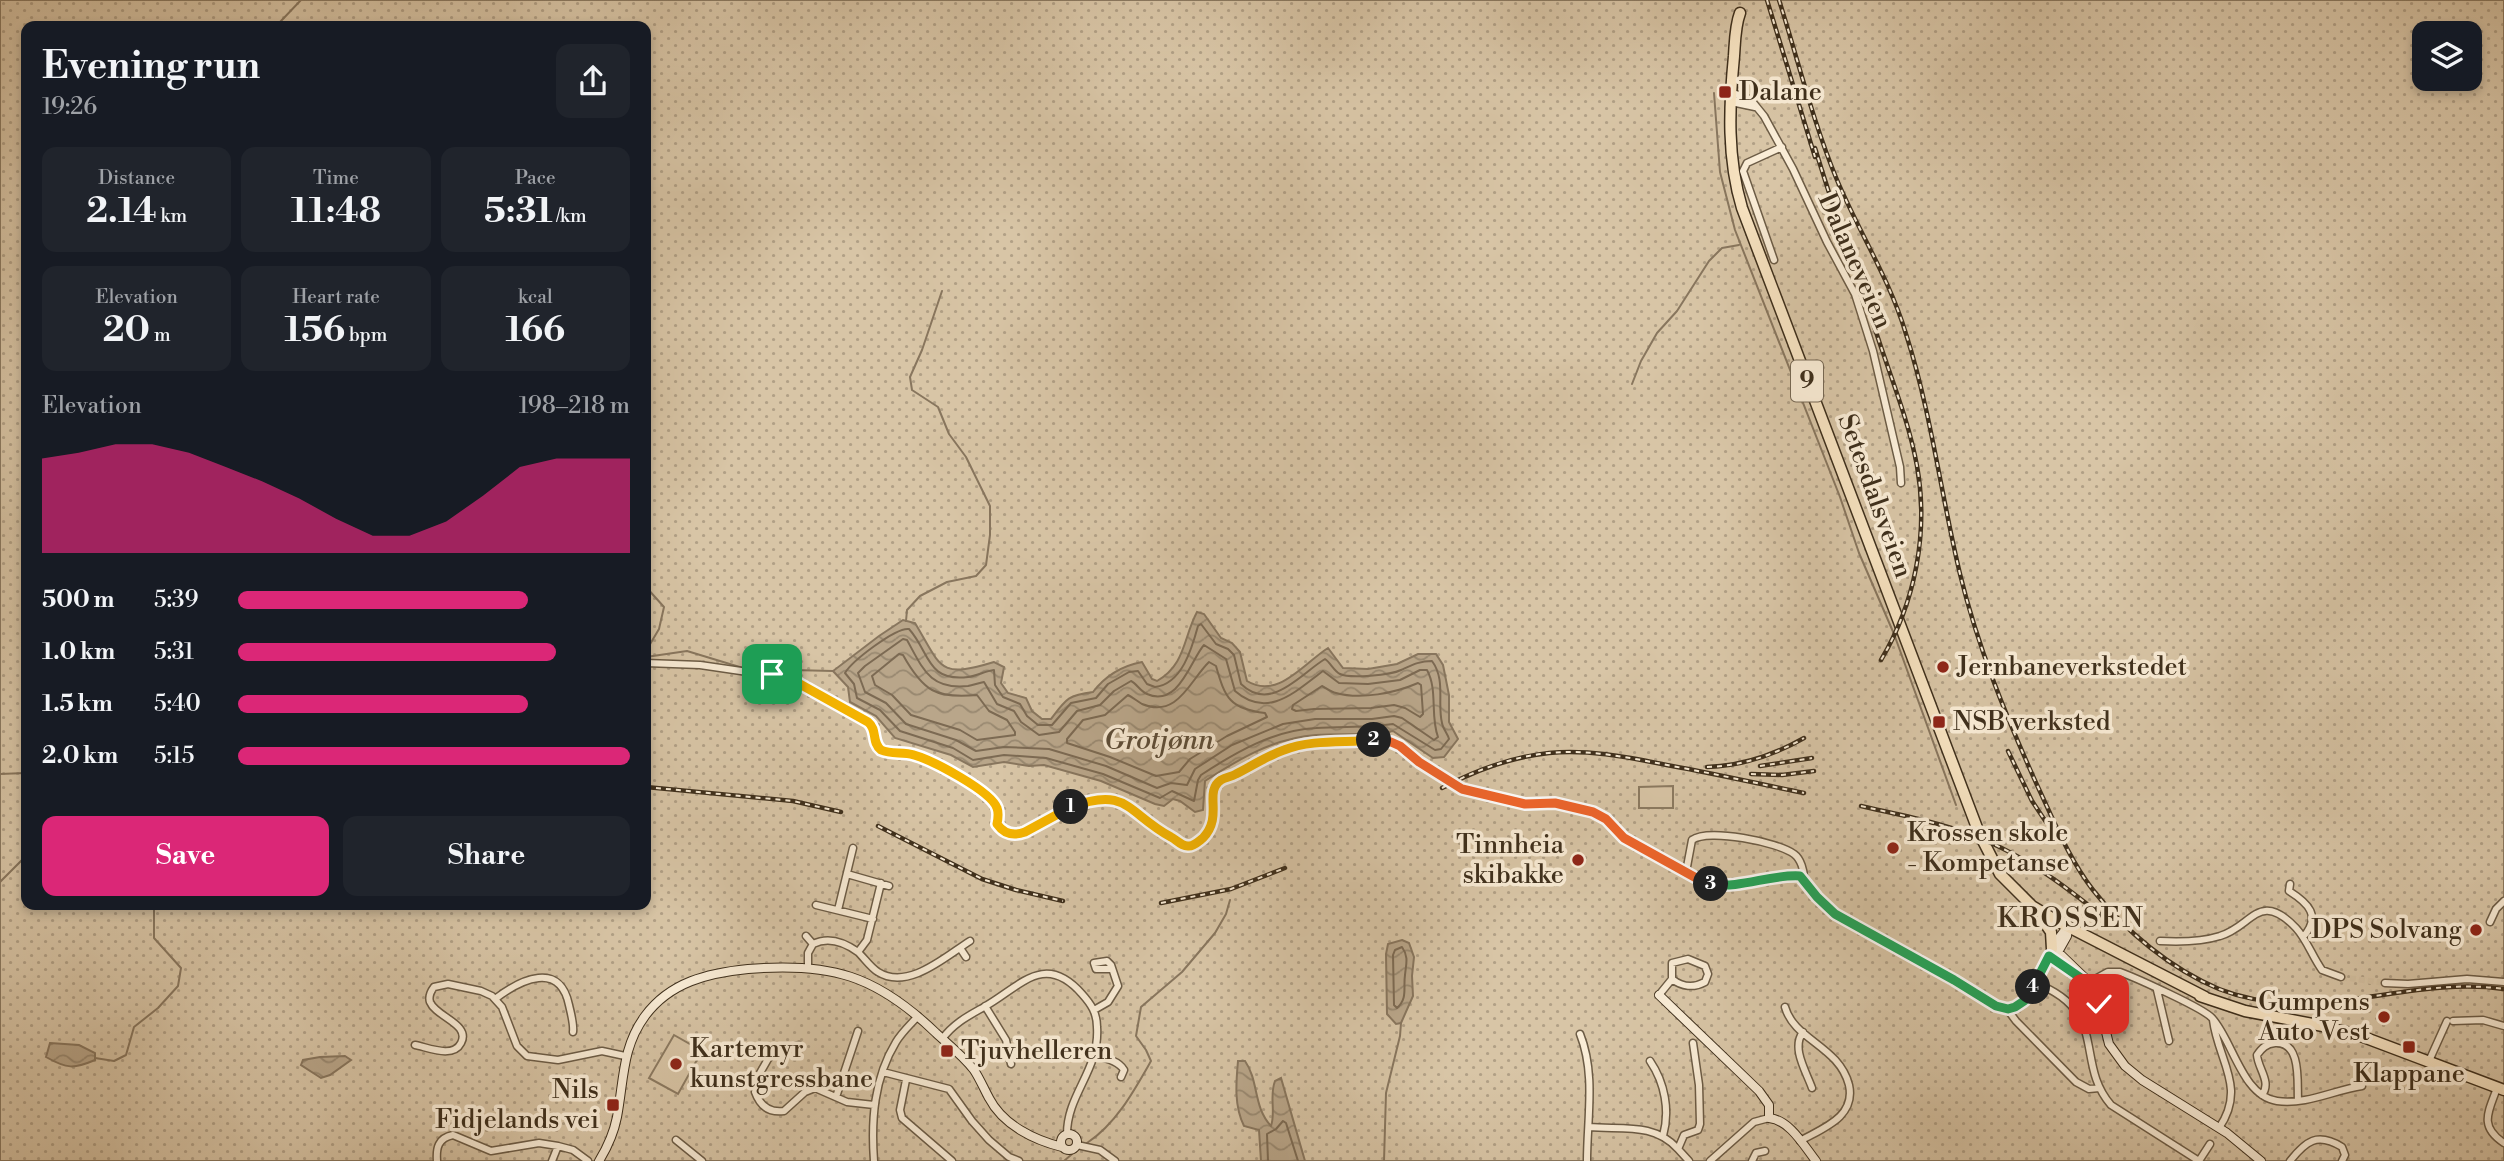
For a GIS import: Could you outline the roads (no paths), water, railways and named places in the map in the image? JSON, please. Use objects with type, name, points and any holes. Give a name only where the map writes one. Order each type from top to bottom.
[{"type":"highway","name":"Setesdalsveien","points":[[1740,0],[1734,98],[1729,127],[1734,176],[1745,220],[1986,856],[1997,876],[2023,904],[2042,919],[2204,997],[2245,1011],[2344,1030],[2501,1089]]},
{"type":"highway","name":"Setesdalsveien","points":[[1979,833],[1993,862],[2008,883],[2032,906],[2066,930]]},
{"type":"highway","points":[[2042,919],[2051,932],[2051,955]]},
{"type":"street","name":"Dalaneveien","points":[[1734,98],[1755,107],[1764,116],[1858,302],[1873,351],[1896,449],[1900,483]]},
{"type":"street","points":[[1774,260],[1742,171],[1747,163],[1782,147]]},
{"type":"street","points":[[651,663],[712,666],[766,673],[798,683],[872,724],[876,745],[881,750],[922,757],[983,792],[997,808],[999,827],[1012,835],[1025,832],[1068,808],[1105,798],[1125,804],[1158,831],[1184,846],[1191,846],[1212,826],[1213,791],[1220,780],[1287,749],[1321,743],[1380,740],[1400,746],[1419,762],[1462,789],[1525,804],[1566,805],[1600,815],[1619,834],[1698,879],[1719,885],[1734,885],[1782,875],[1799,875],[1803,871]]},
{"type":"street","points":[[1686,872],[1692,840],[1707,835],[1743,838],[1791,852],[1817,897],[1835,914],[1996,1006],[2011,1009],[2022,1003],[2066,930]]},
{"type":"street","points":[[838,910],[853,848]]},
{"type":"street","points":[[847,874],[890,886]]},
{"type":"street","points":[[858,952],[867,940],[881,883]]},
{"type":"street","points":[[2290,884],[2289,891],[2308,904],[2312,919],[2309,931],[2303,937]]},
{"type":"street","points":[[2490,922],[2496,909],[2504,901]]},
{"type":"street","points":[[816,905],[873,919]]},
{"type":"street","points":[[2160,941],[2199,940],[2220,936],[2233,931],[2255,913],[2265,911],[2286,920],[2303,937],[2322,970],[2341,977]]},
{"type":"street","points":[[806,936],[813,944]]},
{"type":"street","points":[[808,967],[808,955],[813,944],[823,940],[837,941],[858,952],[877,972],[899,978],[922,971],[970,942]]},
{"type":"street","points":[[960,948],[966,957]]},
{"type":"street","points":[[2051,955],[2081,973],[2088,983],[2099,1004],[2109,1044],[2121,1062],[2138,1077],[2219,1128],[2261,1161]]},
{"type":"street","points":[[1672,979],[1684,986],[1696,986],[1705,982],[1708,974],[1705,966],[1688,959],[1672,963],[1672,979],[1660,995],[1759,1091],[1769,1105],[1769,1118]]},
{"type":"street","points":[[599,1161],[609,1142],[618,1107],[625,1056],[636,1029],[649,1011],[667,995],[690,981],[713,974],[808,967],[842,973],[866,982],[894,998],[918,1016],[974,1070],[1004,1118],[1023,1132],[1041,1139],[1076,1138],[1077,1145]]},
{"type":"street","points":[[1094,1010],[1105,1004],[1118,988],[1111,969]]},
{"type":"street","points":[[2088,983],[2108,972],[2117,971],[2203,1011],[2213,1018],[2248,1081],[2262,1095],[2280,1101],[2298,1100],[2362,1086]]},
{"type":"street","points":[[942,1039],[961,1020],[1023,980],[1044,974],[1056,975],[1066,980],[1094,1010],[1097,1025],[1096,1056],[1071,1107],[1064,1139],[1071,1150],[1077,1145]]},
{"type":"street","points":[[495,999],[533,978],[553,979],[566,992],[573,1032]]},
{"type":"street","points":[[2385,983],[2408,984],[2467,979],[2504,982]]},
{"type":"street","points":[[2036,981],[2065,1000],[2080,1016],[2099,1088],[2111,1105],[2199,1161],[2210,1144]]},
{"type":"street","points":[[415,1045],[450,1051],[457,1048],[461,1042],[459,1027],[430,1003],[430,993],[438,985],[448,984],[481,991],[495,999],[502,1007],[517,1046],[527,1056],[558,1060],[602,1051],[625,1056]]},
{"type":"street","points":[[2157,990],[2169,1041]]},
{"type":"street","points":[[985,1006],[1006,1040],[1011,1064]]},
{"type":"street","points":[[1785,1007],[1790,1020],[1837,1060],[1847,1079],[1850,1095],[1848,1107],[1842,1115],[1800,1142]]},
{"type":"street","points":[[2011,1009],[2011,1015],[2016,1021],[2072,1079],[2085,1088],[2099,1088]]},
{"type":"street","points":[[874,1161],[874,1105],[883,1072],[897,1041],[918,1016]]},
{"type":"street","points":[[2213,1018],[2231,1085],[2228,1110],[2219,1128]]},
{"type":"street","points":[[2429,1061],[2450,1021],[2483,1020],[2504,1026]]},
{"type":"street","points":[[836,1097],[858,1031]]},
{"type":"street","points":[[1803,1032],[1798,1038],[1797,1046],[1812,1087]]},
{"type":"street","points":[[1580,1034],[1589,1076],[1587,1161]]},
{"type":"street","points":[[1678,1149],[1684,1135],[1698,1130],[1700,1124],[1699,1085],[1693,1043]]},
{"type":"street","points":[[2262,1095],[2267,1085],[2259,1068],[2257,1055],[2265,1046],[2281,1043],[2289,1048],[2295,1058],[2298,1100]]},
{"type":"street","points":[[799,1045],[776,1051],[765,1063],[755,1088],[761,1104],[772,1111],[784,1111],[805,1092],[815,1088],[847,1102],[874,1105]]},
{"type":"street","points":[[1096,1056],[1121,1066],[1124,1070],[1122,1077]]},
{"type":"street","points":[[1650,1062],[1656,1070],[1666,1100],[1663,1136]]},
{"type":"street","points":[[883,1072],[949,1089],[989,1140],[1009,1157],[1019,1161]]},
{"type":"street","points":[[906,1080],[900,1110],[902,1118],[952,1161]]},
{"type":"street","points":[[2501,1089],[2488,1114],[2488,1124],[2494,1136],[2504,1143]]},
{"type":"street","points":[[1710,1161],[1755,1122],[1769,1118],[1785,1124],[1816,1161]]},
{"type":"street","points":[[1588,1127],[1636,1128],[1663,1136],[1689,1161]]},
{"type":"street","points":[[437,1161],[438,1144],[453,1135],[501,1155],[530,1144],[573,1150],[588,1161]]},
{"type":"street","points":[[676,1140],[702,1161]]},
{"type":"street","points":[[2290,1161],[2306,1143],[2319,1140],[2342,1147],[2345,1155],[2342,1161]]},
{"type":"street","points":[[1077,1145],[1100,1150],[1115,1161]]},
{"type":"street","points":[[552,1161],[558,1146]]},
{"type":"street","points":[[1752,1161],[1756,1153],[1765,1151]]},
{"type":"water","name":"Grotjønn","points":[[1197,612],[1204,614],[1221,638],[1232,643],[1240,652],[1247,681],[1258,686],[1280,683],[1328,648],[1343,668],[1368,669],[1397,664],[1418,654],[1436,654],[1443,665],[1449,695],[1449,722],[1458,739],[1444,757],[1433,758],[1393,731],[1316,735],[1286,740],[1244,758],[1205,781],[1203,810],[1195,812],[1180,801],[1173,799],[1164,806],[1155,804],[1101,781],[1044,765],[1029,766],[1004,762],[973,767],[951,755],[895,738],[876,716],[850,702],[848,687],[833,671],[903,620],[915,623],[937,660],[944,666],[962,669],[994,662],[1004,667],[1001,683],[1008,693],[1026,698],[1032,711],[1042,719],[1051,719],[1068,699],[1093,692],[1114,672],[1127,666],[1142,662],[1152,679],[1157,681],[1174,667],[1179,659]]},
{"type":"water","points":[[1402,940],[1409,943],[1414,957],[1413,996],[1401,1023],[1396,1024],[1387,1014],[1386,954],[1388,944]]},
{"type":"water","points":[[50,1043],[79,1045],[95,1053],[95,1060],[76,1066],[60,1064],[46,1057]]},
{"type":"water","points":[[345,1056],[351,1060],[321,1078],[301,1065],[303,1060]]},
{"type":"water","points":[[1238,1061],[1245,1061],[1261,1111],[1271,1126],[1273,1087],[1275,1081],[1281,1078],[1305,1161],[1261,1161],[1259,1130],[1244,1126],[1237,1102]]},
{"type":"waterway","points":[[281,21],[301,0]]},
{"type":"waterway","points":[[1714,93],[1720,172],[1735,230],[1840,497],[1859,553],[1894,634],[1956,805]]},
{"type":"waterway","points":[[1632,384],[1657,333],[1677,311],[1709,261],[1722,248],[1739,245]]},
{"type":"waterway","points":[[906,621],[907,610],[920,596],[947,582],[976,576],[986,565],[990,535],[990,506],[966,457],[949,434],[938,407],[912,390],[910,377],[942,291]]},
{"type":"waterway","points":[[651,593],[664,607],[659,629],[651,643]]},
{"type":"waterway","points":[[651,656],[687,651],[743,668]]},
{"type":"waterway","points":[[748,669],[833,671]]},
{"type":"waterway","points":[[0,774],[21,773]]},
{"type":"waterway","points":[[0,882],[21,861]]},
{"type":"waterway","points":[[1087,1143],[1116,1117],[1151,1061],[1136,1036],[1141,1007],[1182,972],[1215,933],[1226,914],[1230,900]]},
{"type":"waterway","points":[[95,1058],[114,1061],[126,1055],[134,1027],[158,1008],[178,986],[181,968],[154,938],[154,910]]},
{"type":"waterway","points":[[1384,1161],[1386,1093],[1401,1023]]},
{"type":"waterway","points":[[1064,1161],[1079,1148]]},
{"type":"tunnel","points":[[2341,977],[2385,983]]},
{"type":"railway","points":[[1767,0],[1815,157]]},
{"type":"railway","points":[[1779,0],[1828,158],[1892,294],[1906,334],[1922,393],[1960,574],[1984,655],[2014,733],[2056,826],[2093,890],[2119,920],[2166,960],[2219,989],[2255,999],[2291,1003],[2326,1002],[2432,988],[2504,989]]},
{"type":"railway","points":[[1815,148],[1905,417],[1917,466],[1921,517],[1916,567],[1903,615],[1881,660]]},
{"type":"railway","points":[[1707,767],[1757,758],[1804,738]]},
{"type":"railway","points":[[2008,751],[2032,801],[2046,822]]},
{"type":"railway","points":[[1442,788],[1507,761],[1549,753],[1580,752],[1641,760],[1804,793]]},
{"type":"railway","points":[[1760,766],[1812,758]]},
{"type":"railway","points":[[1751,774],[1782,775],[1814,771]]},
{"type":"railway","points":[[651,787],[793,801],[841,812]]},
{"type":"railway","points":[[1861,806],[1943,826],[1975,836],[2008,851],[2041,870],[2116,927]]},
{"type":"railway","points":[[878,826],[982,879],[1063,901]]},
{"type":"railway","points":[[1161,903],[1231,889],[1285,868]]},
{"type":"place","name":"Dalane","points":[[1725,92]]},
{"type":"place","name":"Jernbaneverkstedet","points":[[1943,667]]},
{"type":"place","name":"NSB verksted","points":[[1939,722]]},
{"type":"place","name":"Krossen skole - Kompetanse","points":[[1893,848]]},
{"type":"place","name":"Tinnheia skibakke","points":[[1578,860]]},
{"type":"place","name":"DPS Solvang","points":[[2476,930]]},
{"type":"place","name":"Gumpens Auto Vest","points":[[2384,1017]]},
{"type":"place","name":"Klappane","points":[[2409,1047]]},
{"type":"place","name":"Tjuvhelleren","points":[[947,1051]]},
{"type":"place","name":"Kartemyr kunstgressbane","points":[[676,1064]]},
{"type":"place","name":"Nils Fidjelands vei","points":[[613,1105]]},
{"type":"district","name":"KROSSEN","points":[[2071,918]]}]
